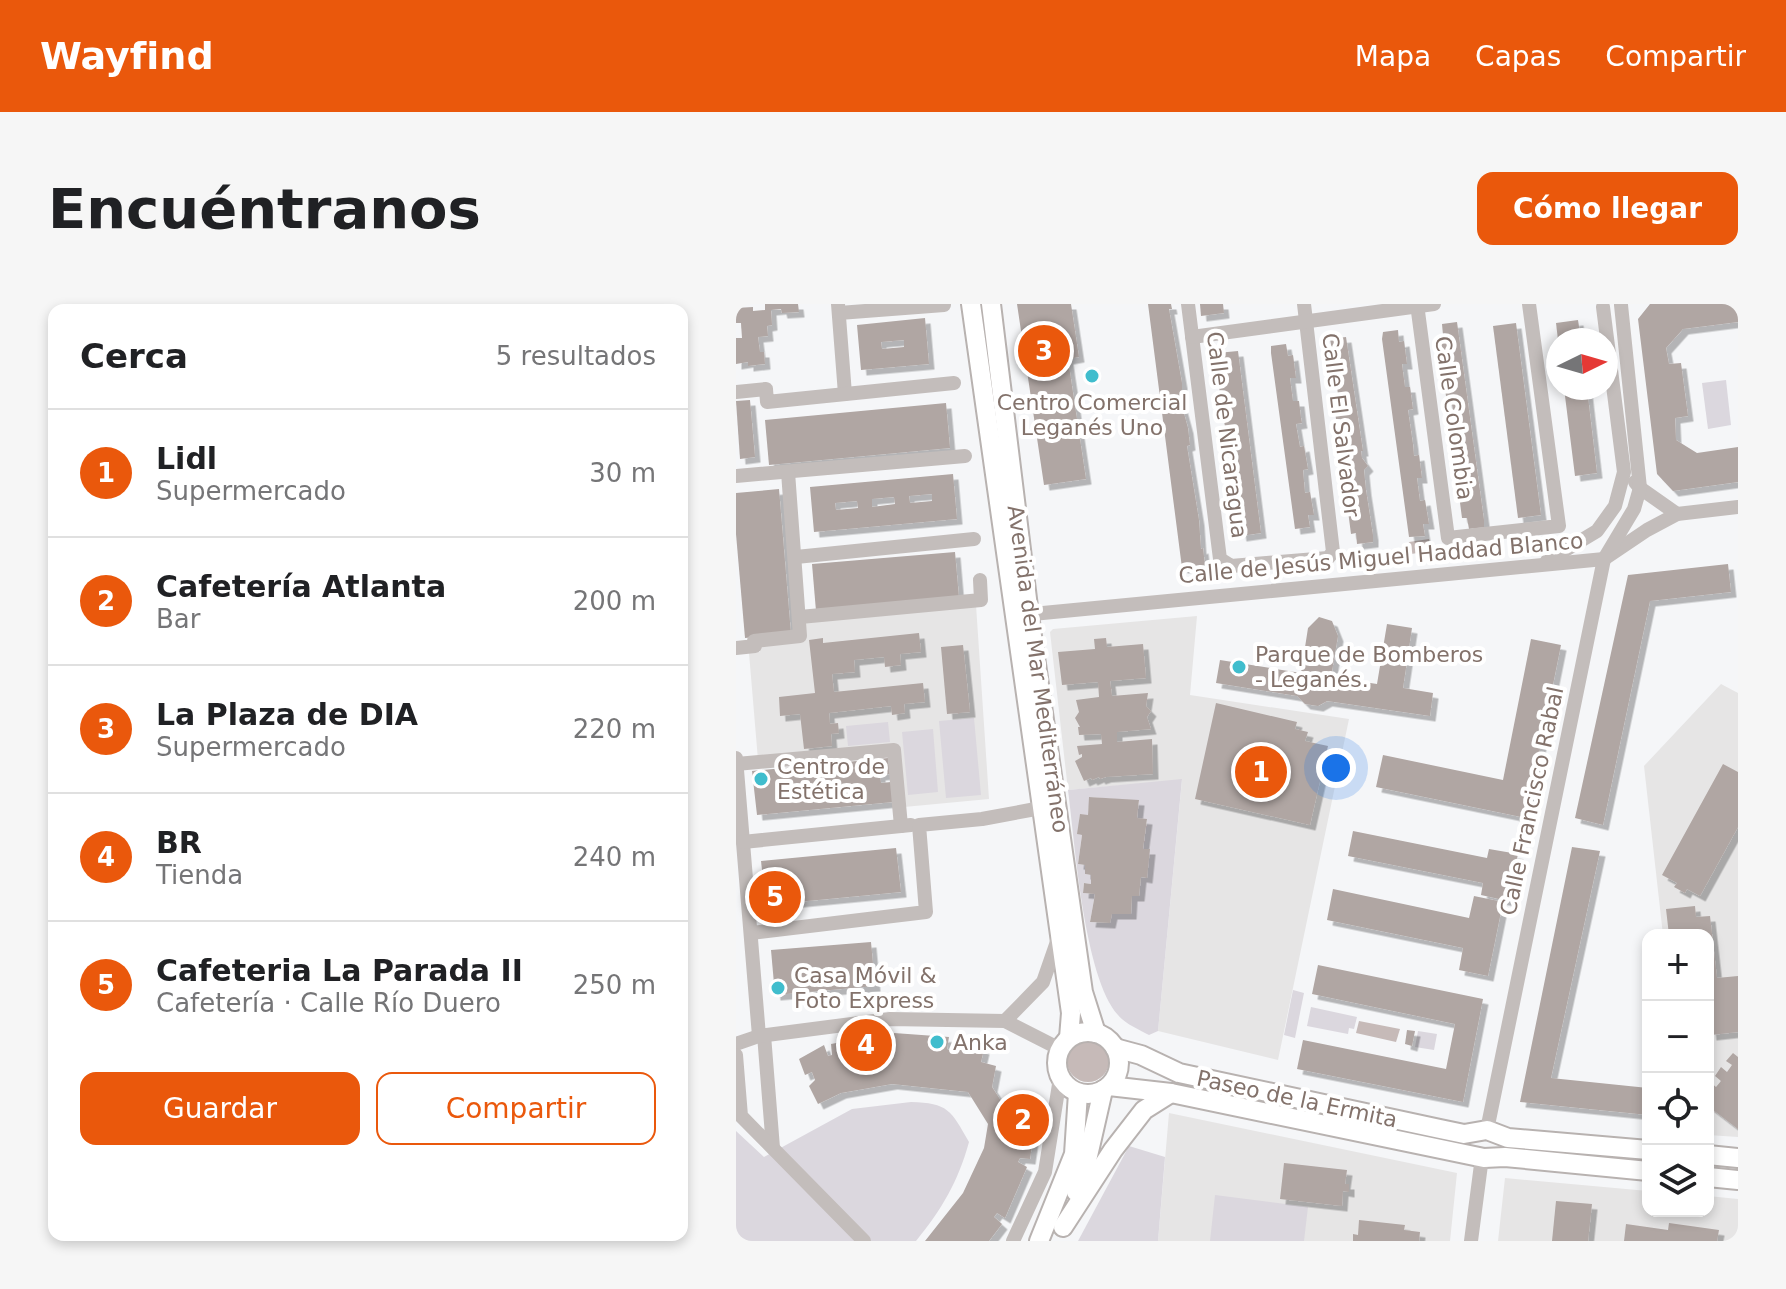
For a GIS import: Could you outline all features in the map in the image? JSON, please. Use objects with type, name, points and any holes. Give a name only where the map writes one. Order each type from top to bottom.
[{"type":"main road","name":"Avenida del Mar Mediterráneo","points":[[971,304],[1083,992],[1096,1033]]},
{"type":"main road","name":"Avenida del Mar Mediterráneo","points":[[991,304],[1041,808],[1071,1013],[1064,1043]]},
{"type":"main road","points":[[1058,1234],[1085,1169],[1106,1088],[1118,1068],[1115,1048],[1096,1033],[1087,1031],[1064,1043],[1057,1068],[1064,1084],[1078,1093],[1095,1094],[1106,1088]]},
{"type":"main road","name":"Paseo de la Ermita","points":[[1115,1048],[1141,1055],[1179,1073],[1452,1132],[1489,1131],[1522,1140],[1642,1150]]},
{"type":"main road","name":"Paseo de la Ermita","points":[[1106,1088],[1171,1093],[1485,1157],[1642,1170]]},
{"type":"main road","points":[[1039,1241],[1074,1154],[1078,1093]]},
{"type":"main road","points":[[1058,1234],[1113,1150],[1144,1110],[1171,1093]]},
{"type":"main road","points":[[1485,1157],[1501,1146],[1489,1131]]},
{"type":"main road","points":[[1714,1156],[1738,1158]]},
{"type":"main road","points":[[1714,1178],[1738,1180]]},
{"type":"street","name":"Calle de Nicaragua","points":[[1188,304],[1220,559],[1231,566]]},
{"type":"street","name":"Calle El Salvador","points":[[1231,566],[1328,558],[1333,552],[1304,304]]},
{"type":"street","points":[[1192,337],[1434,304]]},
{"type":"street","name":"Calle Colombia","points":[[1417,305],[1448,538],[1559,526],[1529,304]]},
{"type":"street","points":[[1541,565],[1597,531],[1615,506],[1623,466],[1599,305],[1621,304],[1640,488]]},
{"type":"street","points":[[845,394],[838,309],[944,305]]},
{"type":"street","points":[[736,392],[766,389],[767,402],[954,383]]},
{"type":"street","points":[[736,476],[965,456]]},
{"type":"street","points":[[1623,466],[1640,488],[1677,514]]},
{"type":"street","points":[[736,648],[755,646],[754,641],[800,636],[788,472]]},
{"type":"street","name":"Calle Francisco Rabal","points":[[1489,1131],[1604,559],[1634,509],[1640,488]]},
{"type":"street","name":"Calle de Jesús Miguel Haddad Blanco","points":[[1023,615],[1604,559],[1677,514],[1738,507]]},
{"type":"street","points":[[1597,531],[1604,559]]},
{"type":"street","points":[[796,557],[974,539]]},
{"type":"street","points":[[800,617],[981,600],[980,580]]},
{"type":"street","points":[[736,764],[894,750],[901,826]]},
{"type":"street","points":[[736,758],[743,842],[740,861],[751,933],[773,1148]]},
{"type":"street","points":[[743,842],[982,819],[1041,808]]},
{"type":"street","points":[[751,933],[926,912],[919,825]]},
{"type":"street","name":"Avenida del Mar Mediterráneo","points":[[1005,1021],[1043,982],[1059,936]]},
{"type":"street","points":[[736,1044],[762,1036],[890,1019],[1005,1021],[1064,1043]]},
{"type":"street","points":[[736,1055],[741,1116],[864,1241]]},
{"type":"street","points":[[1013,1241],[1045,1172],[1060,1078]]},
{"type":"street","points":[[1471,1241],[1485,1157]]},
{"type":"shaded area","points":[[1726,380],[1731,425],[1708,429],[1702,383]]},
{"type":"shaded area","points":[[1429,539],[1431,551],[1411,554],[1407,550],[1409,542]]},
{"type":"shaded area","points":[[976,605],[989,799],[904,807],[898,747],[758,760],[749,653],[760,652],[759,644],[803,639],[803,621]]},
{"type":"shaded area","points":[[1197,616],[1190,695],[1349,719],[1278,1060],[1158,1031],[1182,780],[1068,790],[1050,632],[1053,629]]},
{"type":"shaded area","points":[[1721,684],[1738,693],[1738,1137],[1714,1135],[1714,929],[1662,929],[1644,766]]},
{"type":"shaded area","points":[[974,718],[981,795],[946,798],[939,721]]},
{"type":"shaded area","points":[[888,722],[890,742],[848,746],[846,726]]},
{"type":"shaded area","points":[[933,729],[938,792],[908,795],[902,732]]},
{"type":"shaded area","points":[[1182,779],[1158,1031],[1149,1035],[1118,1015],[1106,997],[1097,971],[1083,908],[1068,790]],"holes":[[[1090,797],[1139,801],[1137,818],[1147,820],[1143,849],[1149,849],[1146,878],[1141,877],[1139,896],[1132,896],[1131,914],[1112,914],[1109,923],[1090,922],[1095,894],[1083,893],[1084,883],[1091,884],[1091,875],[1085,874],[1085,865],[1078,864],[1082,835],[1078,834],[1080,815],[1088,815]]]},
{"type":"shaded area","points":[[1293,990],[1304,993],[1295,1038],[1284,1035]]},
{"type":"shaded area","points":[[1311,1007],[1357,1017],[1354,1029],[1349,1028],[1348,1034],[1307,1026]]},
{"type":"shaded area","points":[[1359,1021],[1400,1029],[1396,1042],[1356,1033]]},
{"type":"shaded area","points":[[1418,1031],[1437,1034],[1434,1050],[1415,1047]]},
{"type":"shaded area","points":[[1088,1040],[1103,1046],[1109,1061],[1103,1076],[1088,1082],[1073,1076],[1067,1061],[1073,1046]]},
{"type":"shaded area","points":[[911,1102],[933,1104],[947,1110],[969,1142],[948,1194],[916,1241],[736,1241],[736,1131],[764,1157],[852,1109]]},
{"type":"shaded area","points":[[1169,1113],[1457,1173],[1450,1241],[1158,1241]]},
{"type":"shaded area","points":[[1129,1146],[1165,1157],[1158,1241],[1078,1241]]},
{"type":"shaded area","points":[[1505,1178],[1642,1190],[1642,1217],[1714,1217],[1714,1197],[1738,1199],[1738,1241],[1498,1241]]},
{"type":"shaded area","points":[[1215,1195],[1308,1207],[1304,1241],[1210,1241]]},
{"type":"building","points":[[765,304],[798,304],[799,312],[771,310],[772,325],[767,326],[768,336],[758,337],[765,364],[736,364],[736,338],[742,338],[741,323],[736,323],[736,308],[765,310]]},
{"type":"building","points":[[1017,304],[1071,304],[1079,357],[1068,359],[1086,479],[1044,485]]},
{"type":"building","points":[[1148,304],[1171,304],[1172,309],[1169,309],[1182,383],[1182,406],[1190,445],[1187,446],[1205,565],[1182,568]]},
{"type":"building","points":[[1200,304],[1223,304],[1224,313],[1201,316]]},
{"type":"building","points":[[1650,304],[1738,304],[1738,322],[1683,329],[1666,348],[1669,364],[1681,363],[1688,416],[1675,418],[1676,440],[1697,453],[1738,447],[1738,482],[1673,491],[1657,474],[1638,319]]},
{"type":"building","points":[[925,318],[929,364],[861,370],[857,325]],"holes":[[[904,340],[904,347],[882,349],[881,342]]]},
{"type":"building","points":[[1578,320],[1579,328],[1557,328],[1556,323]]},
{"type":"building","points":[[1457,322],[1484,520],[1484,527],[1469,529],[1467,518],[1462,518],[1459,495],[1464,495],[1461,472],[1456,473],[1453,450],[1458,449],[1454,415],[1452,404],[1447,404],[1444,381],[1449,381],[1447,358],[1441,359],[1439,336],[1443,335],[1442,324]]},
{"type":"building","points":[[1516,323],[1541,515],[1518,518],[1493,326]]},
{"type":"building","points":[[1398,330],[1399,342],[1404,341],[1407,364],[1402,364],[1405,387],[1410,387],[1413,409],[1408,410],[1414,456],[1419,455],[1422,478],[1417,478],[1420,501],[1425,500],[1429,524],[1423,524],[1425,536],[1409,537],[1382,339],[1383,332]]},
{"type":"building","points":[[1346,337],[1362,458],[1368,466],[1364,470],[1373,535],[1373,542],[1357,544],[1356,533],[1351,534],[1348,511],[1353,510],[1350,487],[1345,488],[1342,465],[1347,464],[1341,419],[1336,419],[1333,397],[1338,396],[1337,385],[1335,373],[1330,374],[1327,351],[1332,350],[1330,339]]},
{"type":"building","points":[[1286,344],[1288,356],[1293,355],[1296,378],[1290,378],[1293,401],[1299,401],[1302,423],[1296,424],[1308,469],[1303,470],[1305,493],[1310,492],[1314,515],[1308,515],[1310,527],[1295,529],[1271,353],[1271,346]]},
{"type":"building","points":[[1238,351],[1261,533],[1241,536],[1215,359],[1218,359],[1217,353]]},
{"type":"building","points":[[750,400],[755,457],[740,459],[736,401]]},
{"type":"building","points":[[1566,400],[1588,400],[1597,473],[1575,476]]},
{"type":"building","points":[[946,403],[950,448],[769,465],[765,420]]},
{"type":"building","points":[[953,474],[957,519],[814,532],[810,487]],"holes":[[[932,494],[932,501],[910,503],[909,496]],[[894,497],[895,504],[872,507],[872,499]],[[857,501],[858,508],[836,510],[835,503]]]},
{"type":"building","points":[[779,489],[791,634],[745,638],[736,534],[736,493]]},
{"type":"building","points":[[955,552],[959,598],[816,611],[812,564]]},
{"type":"building","points":[[1728,564],[1731,592],[1650,601],[1603,825],[1575,818],[1628,575]]},
{"type":"building","name":"Parque de Bomberos - Leganés.","points":[[1319,617],[1332,621],[1338,636],[1331,677],[1377,684],[1387,624],[1412,628],[1403,688],[1433,693],[1430,716],[1327,701],[1318,706],[1305,704],[1297,696],[1216,683],[1220,660],[1301,673],[1308,628]]},
{"type":"building","points":[[919,633],[921,652],[900,654],[901,665],[885,667],[884,657],[854,660],[855,672],[832,674],[834,692],[923,683],[925,702],[904,704],[905,713],[892,715],[891,706],[829,713],[830,724],[838,723],[839,733],[831,734],[832,746],[804,749],[800,714],[780,716],[779,697],[815,693],[809,640],[823,638],[823,643]]},
{"type":"building","points":[[1106,638],[1107,647],[1143,644],[1146,678],[1110,681],[1112,696],[1148,693],[1146,706],[1151,711],[1147,717],[1151,729],[1117,732],[1117,742],[1152,739],[1153,774],[1099,777],[1084,781],[1075,761],[1082,757],[1077,746],[1102,744],[1101,734],[1079,735],[1080,727],[1075,718],[1079,712],[1076,700],[1099,697],[1098,682],[1062,685],[1058,652],[1095,649],[1094,639]]},
{"type":"building","points":[[1531,639],[1561,645],[1526,818],[1376,787],[1383,755],[1503,780]]},
{"type":"building","points":[[963,645],[970,712],[947,714],[941,647]]},
{"type":"building","points":[[1216,703],[1297,722],[1295,729],[1308,732],[1305,741],[1328,746],[1310,825],[1195,799]]},
{"type":"building","points":[[888,758],[890,774],[880,775],[881,783],[891,782],[893,802],[757,815],[752,771]]},
{"type":"building","points":[[1723,764],[1738,772],[1738,827],[1700,896],[1687,889],[1685,893],[1674,887],[1677,883],[1662,875]]},
{"type":"building","points":[[1089,797],[1139,800],[1137,818],[1147,819],[1143,849],[1150,849],[1147,878],[1141,877],[1139,896],[1132,896],[1131,914],[1112,914],[1110,923],[1090,922],[1095,894],[1083,893],[1084,883],[1091,884],[1091,875],[1085,874],[1085,865],[1078,864],[1082,835],[1077,834],[1080,814],[1088,815]]},
{"type":"building","points":[[1353,831],[1487,858],[1489,849],[1518,854],[1508,901],[1481,895],[1483,883],[1348,856]]},
{"type":"building","points":[[1572,847],[1600,851],[1551,1078],[1642,1087],[1642,1114],[1520,1102]]},
{"type":"building","points":[[896,848],[901,892],[766,905],[761,861]]},
{"type":"building","points":[[1333,889],[1469,918],[1474,896],[1503,902],[1488,976],[1459,970],[1463,948],[1327,920]]},
{"type":"building","points":[[1695,906],[1696,917],[1710,916],[1711,929],[1668,929],[1666,909]]},
{"type":"building","points":[[871,942],[875,986],[775,995],[771,950]]},
{"type":"building","points":[[1714,951],[1717,978],[1738,976],[1738,1032],[1714,1035]]},
{"type":"building","points":[[1318,965],[1483,999],[1463,1102],[1297,1069],[1303,1040],[1446,1069],[1455,1024],[1312,994]]},
{"type":"building","points":[[1407,1030],[1415,1031],[1412,1046],[1405,1044]]},
{"type":"building","points":[[894,1033],[949,1037],[947,1049],[952,1052],[955,1038],[984,1049],[981,1062],[996,1066],[992,1087],[1005,1107],[1026,1112],[1022,1129],[1034,1132],[1030,1159],[1020,1158],[1018,1162],[1027,1167],[1005,1218],[997,1213],[994,1217],[1002,1224],[989,1241],[925,1241],[963,1193],[984,1148],[988,1124],[968,1092],[892,1084],[841,1093],[818,1104],[809,1086],[815,1080],[812,1072],[805,1075],[799,1059],[824,1045],[828,1056],[832,1055],[831,1044],[884,1034],[887,1045],[892,1046]]},
{"type":"building","points":[[1733,1053],[1738,1057],[1738,1129],[1714,1111],[1714,1085],[1716,1087],[1721,1081],[1715,1076],[1721,1067],[1727,1072],[1732,1065],[1726,1061]]},
{"type":"building","points":[[1284,1163],[1347,1170],[1345,1184],[1349,1184],[1349,1192],[1343,1191],[1342,1206],[1280,1199]]},
{"type":"building","points":[[1556,1201],[1592,1204],[1588,1241],[1552,1241]]},
{"type":"building","points":[[1359,1220],[1405,1225],[1404,1230],[1420,1232],[1419,1241],[1353,1241],[1353,1234],[1358,1235]]},
{"type":"building","points":[[1669,1223],[1719,1230],[1717,1241],[1624,1241],[1626,1224],[1668,1230]]},
{"type":"place","name":"La Plaza de DIA","points":[[1044,351]]},
{"type":"place","name":"Centro Comercial Leganés Uno","points":[[1092,376]]},
{"type":"place","name":"Parque de Bomberos - Leganés.","points":[[1239,667]]},
{"type":"place","name":"Lidl","points":[[1261,772]]},
{"type":"place","name":"Centro de Estética","points":[[761,779]]},
{"type":"place","name":"Cafeteria La Parada II","points":[[775,897]]},
{"type":"place","name":"Casa Móvil & Foto Express","points":[[778,988]]},
{"type":"place","name":"Anka","points":[[937,1042]]},
{"type":"place","name":"BR","points":[[866,1045]]},
{"type":"place","name":"Cafetería Atlanta","points":[[1023,1120]]}]
